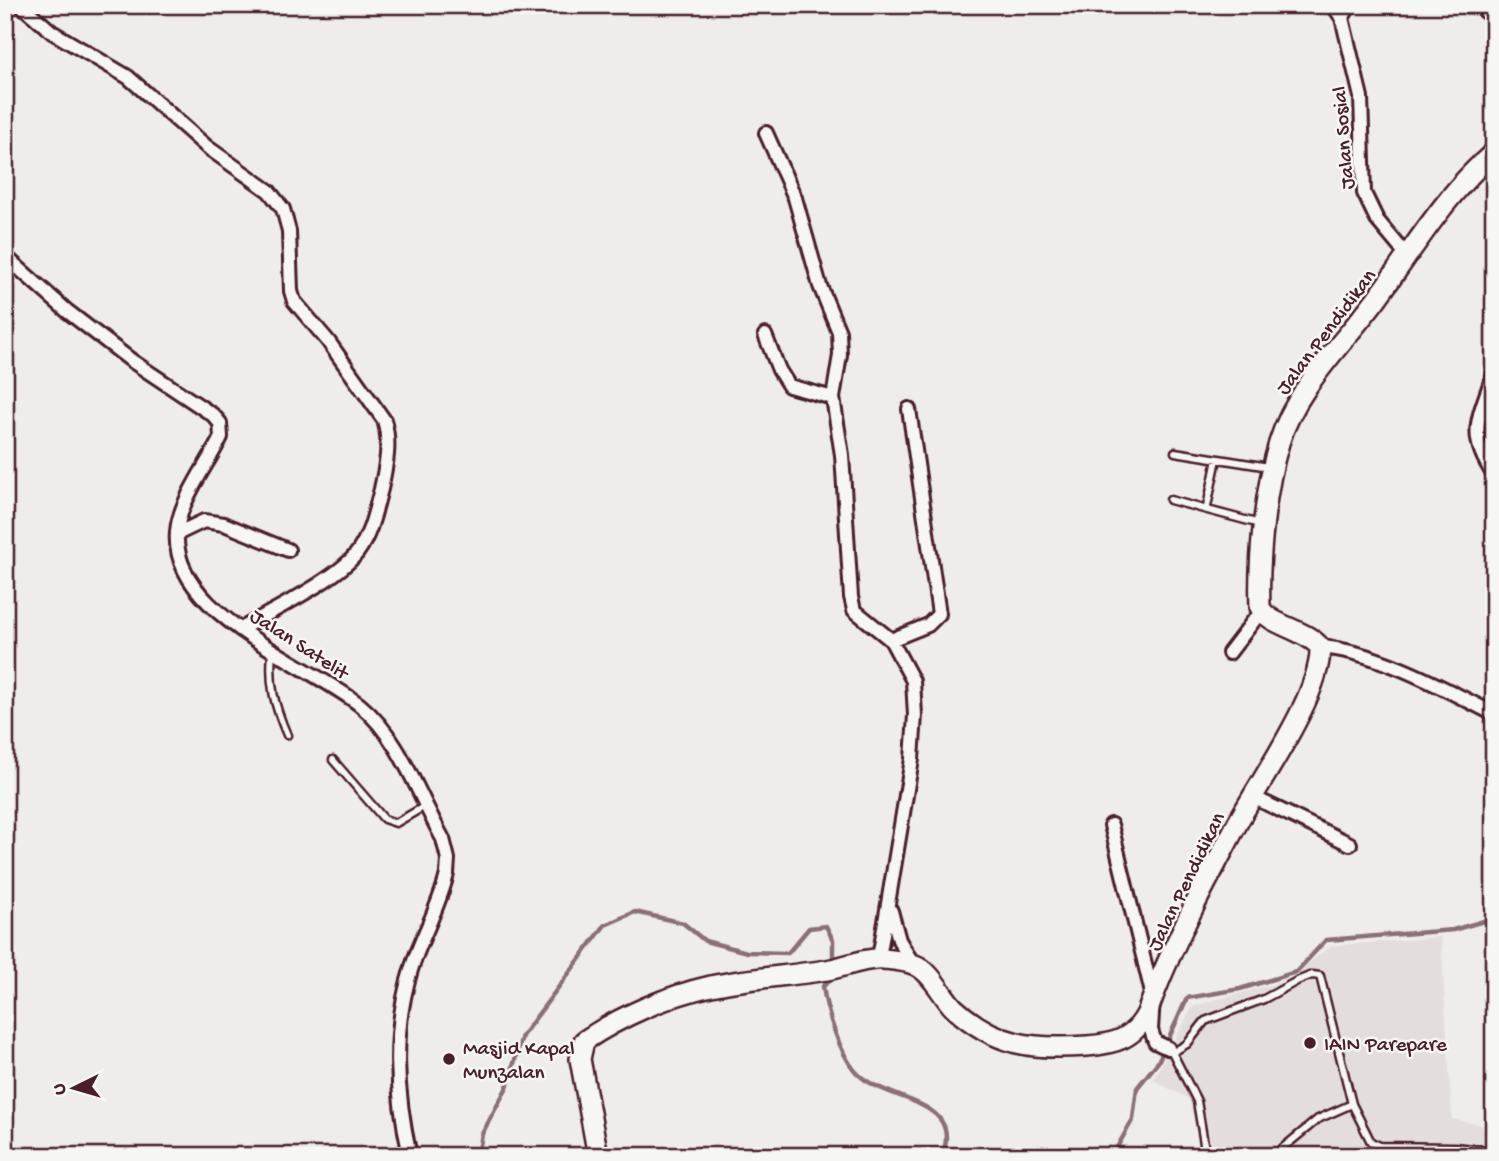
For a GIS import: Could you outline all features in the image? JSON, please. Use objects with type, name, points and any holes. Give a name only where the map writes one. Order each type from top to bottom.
[{"type":"street","points":[[21,5],[51,32],[128,77],[206,147],[270,191],[283,209],[289,232],[290,291],[384,420],[388,433],[382,481],[373,522],[356,554],[321,581],[241,629]]},
{"type":"street","name":"Jalan Sosial","points":[[1333,5],[1346,12],[1361,97],[1364,193],[1377,220],[1408,257]]},
{"type":"street","points":[[1480,5],[1494,21]]},
{"type":"street","points":[[766,133],[795,198],[820,286],[839,332],[833,398],[842,455],[854,610],[891,640],[913,681],[915,715],[912,759],[890,907],[879,958]]},
{"type":"street","name":"Jalan Pendidikan","points":[[1265,615],[1260,603],[1265,526],[1274,467],[1289,419],[1305,390],[1456,191],[1494,153]]},
{"type":"street","name":"Jalan Satelit","points":[[5,256],[67,311],[132,361],[201,406],[220,423],[221,437],[181,514],[179,556],[187,576],[241,629],[272,652],[329,683],[380,724],[398,751],[443,839],[448,859],[443,890],[411,969],[402,1004],[397,1079],[410,1156]]},
{"type":"street","points":[[765,335],[779,370],[789,386],[833,398]]},
{"type":"street","points":[[1494,372],[1475,432],[1476,444],[1494,475]]},
{"type":"street","points":[[891,640],[928,625],[939,614],[909,409]]},
{"type":"street","points":[[179,533],[204,521],[225,524],[288,550]]},
{"type":"street","points":[[1229,653],[1255,619],[1265,615],[1312,636],[1320,646],[1378,660],[1494,713]]},
{"type":"street","name":"Jalan Pendidikan","points":[[913,964],[954,1007],[999,1039],[1035,1048],[1123,1041],[1143,1022],[1153,997],[1319,669],[1320,646]]},
{"type":"street","points":[[1253,797],[1350,844]]},
{"type":"street","points":[[1111,825],[1153,997],[1152,1030],[1155,1042],[1171,1050]]},
{"type":"street","points":[[890,907],[899,940],[913,964]]},
{"type":"street","points":[[598,1156],[580,1059],[584,1041],[615,1021],[709,986],[819,971],[879,958],[913,964]]},
{"type":"lane","points":[[1175,452],[1274,467]]},
{"type":"lane","points":[[1207,507],[1217,459]]},
{"type":"lane","points":[[1170,500],[1207,507],[1265,526]]},
{"type":"lane","points":[[272,652],[269,683],[274,704],[287,735]]},
{"type":"lane","points":[[332,760],[384,819],[396,823],[403,821],[425,806]]},
{"type":"lane","points":[[1206,1156],[1197,1101],[1171,1050],[1187,1044],[1205,1021],[1265,999],[1312,975],[1320,976],[1352,1104],[1365,1135],[1380,1146],[1454,1147],[1494,1151]]},
{"type":"lane","points":[[1273,1156],[1318,1119],[1352,1104]]},
{"type":"lane","points":[[1375,1156],[1380,1146]]},
{"type":"shaded area","name":"IAIN Parepare","points":[[1441,937],[1452,1119],[1479,1124],[1494,1134],[1494,1156],[1201,1156],[1189,1099],[1153,1080],[1193,1006],[1285,981],[1331,946]]},
{"type":"waterway","points":[[478,1156],[482,1134],[507,1087],[522,1036],[605,925],[635,912],[683,923],[705,941],[747,952],[788,953],[809,928],[826,926],[833,940],[833,962]]},
{"type":"waterway","points":[[1112,1156],[1133,1119],[1137,1088],[1158,1062],[1187,998],[1240,989],[1296,972],[1326,940],[1453,930],[1494,918]]},
{"type":"waterway","points":[[833,975],[833,979],[823,986],[835,1031],[850,1064],[869,1082],[932,1112],[942,1122],[946,1137],[942,1156]]},
{"type":"place","name":"IAIN Parepare","points":[[1310,1043]]},
{"type":"place","name":"Masjid Kapal Munzalan","points":[[449,1059]]}]
